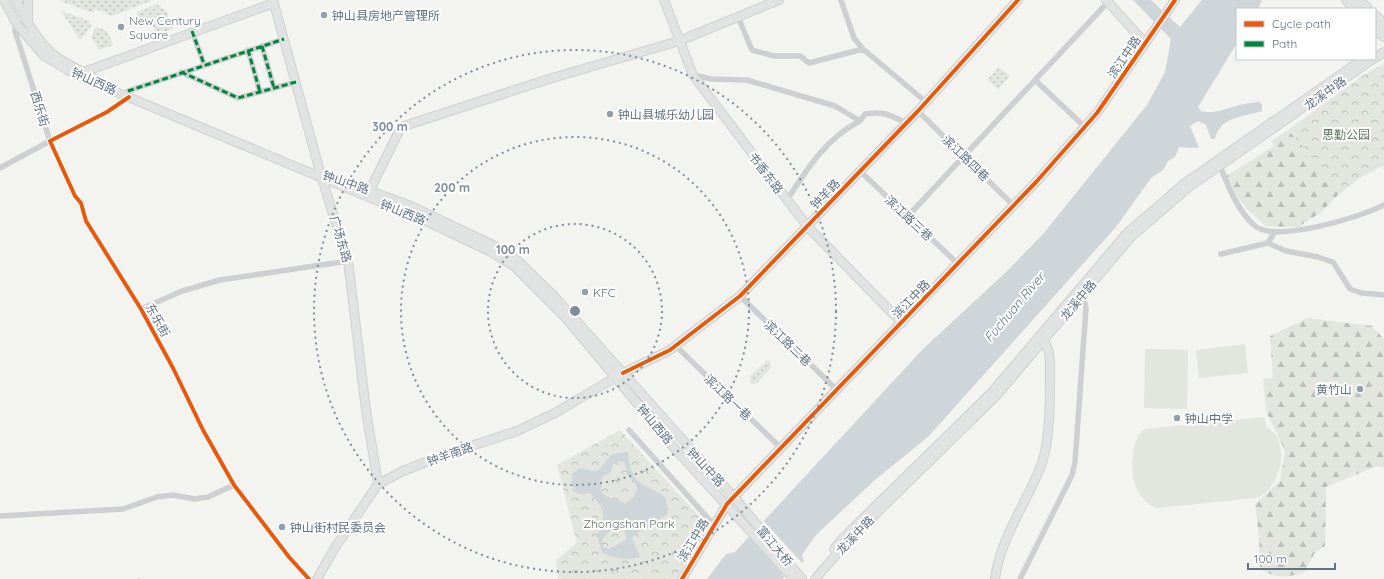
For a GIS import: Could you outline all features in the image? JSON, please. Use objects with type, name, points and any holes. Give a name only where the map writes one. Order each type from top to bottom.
[{"type":"highway","points":[[1347,0],[1355,8]]},
{"type":"highway","points":[[1358,0],[1367,8]]},
{"type":"highway","points":[[1376,17],[1384,25]]},
{"type":"highway","points":[[1376,29],[1384,36]]},
{"type":"main road","name":"钟山西路","points":[[4,0],[16,23],[44,56],[82,75]]},
{"type":"main road","name":"钟山中路","points":[[16,0],[28,25],[43,44],[82,75],[98,80],[322,176],[370,190],[411,206],[493,246],[517,260],[554,296],[620,375],[734,497],[748,514]]},
{"type":"main road","points":[[28,0],[28,25]]},
{"type":"main road","name":"书香东路","points":[[664,0],[693,75],[807,226],[902,323]]},
{"type":"main road","points":[[370,190],[401,127],[552,78],[679,41],[779,0]]},
{"type":"main road","name":"钟羊路","points":[[620,375],[676,346],[740,296],[918,111],[1018,0]]},
{"type":"main road","name":"滨江中路","points":[[682,579],[727,504],[1014,206],[1085,127],[1097,113],[1175,0]]},
{"type":"main road","points":[[82,75],[192,31],[273,1]]},
{"type":"main road","name":"广场东路","points":[[273,1],[322,176],[348,261],[366,410],[378,484]]},
{"type":"main road","points":[[1107,1],[1145,43]]},
{"type":"main road","points":[[0,4],[9,9]]},
{"type":"main road","name":"龙溪中路","points":[[809,579],[844,537],[992,392],[1083,294],[1131,237],[1188,187],[1219,163],[1363,60]]},
{"type":"main road","name":"龙溪中路","points":[[815,579],[848,541],[996,396],[1127,233],[1185,183],[1219,163],[1371,60]]},
{"type":"main road","name":"钟山西路","points":[[322,176],[426,221],[491,252],[514,266],[620,375],[676,450],[739,517]]},
{"type":"main road","points":[[995,579],[1002,550],[1036,478],[1047,443],[1050,362],[1043,337]]},
{"type":"main road","name":"钟羊南路","points":[[317,579],[336,546],[378,484],[403,471],[517,431],[555,413],[620,375]]},
{"type":"main road","name":"富江大桥","points":[[748,514],[802,579]]},
{"type":"main road","name":"富江大桥","points":[[739,517],[794,579]]},
{"type":"street","points":[[841,0],[854,38],[863,49],[926,102]]},
{"type":"street","points":[[908,216],[1107,1]]},
{"type":"street","points":[[738,17],[752,50],[774,56],[800,56],[809,63],[863,49]]},
{"type":"street","name":"西乐街","points":[[0,168],[50,141],[15,31],[16,23]]},
{"type":"street","points":[[192,31],[204,64]]},
{"type":"street","points":[[50,141],[107,112],[128,94],[181,72],[284,39]]},
{"type":"street","points":[[262,46],[274,88]]},
{"type":"street","points":[[248,50],[260,92]]},
{"type":"street","points":[[181,72],[238,98],[296,82]]},
{"type":"street","points":[[693,75],[711,78],[747,80],[835,106],[860,121]]},
{"type":"street","points":[[1035,80],[1085,127]]},
{"type":"street","name":"滨江路四巷","points":[[918,111],[1014,206]]},
{"type":"street","points":[[786,200],[807,168],[823,148],[846,128],[860,121],[865,114],[878,112],[888,113],[906,123]]},
{"type":"street","name":"东乐街","points":[[50,141],[75,196],[81,203],[86,221],[141,309],[173,368],[203,430],[234,485],[289,557],[309,579]]},
{"type":"street","points":[[1219,163],[1235,201],[1256,227],[1274,233],[1337,223],[1384,205]]},
{"type":"street","name":"滨江路三巷","points":[[860,171],[958,264]]},
{"type":"street","points":[[1268,243],[1274,233]]},
{"type":"street","points":[[1221,254],[1268,243],[1286,251],[1318,257],[1333,262],[1350,289],[1362,293],[1384,295]]},
{"type":"street","points":[[141,309],[182,291],[220,280],[348,261]]},
{"type":"street","points":[[1020,579],[1066,489],[1075,462],[1086,308],[1083,294]]},
{"type":"street","name":"滨江路二巷","points":[[740,296],[837,390]]},
{"type":"street","name":"滨江路一巷","points":[[676,346],[781,448]]},
{"type":"street","points":[[629,430],[714,524]]},
{"type":"street","points":[[0,516],[123,509],[157,497],[173,495],[194,499],[208,497],[234,485]]},
{"type":"green space","points":[[58,0],[153,0],[112,16],[95,9],[93,13]]},
{"type":"green space","points":[[157,4],[167,12],[173,29],[156,35],[151,20],[142,23],[136,17],[137,12]]},
{"type":"green space","points":[[61,11],[90,21],[89,24],[92,25],[80,40]]},
{"type":"green space","points":[[96,27],[107,31],[113,45],[99,50],[91,37]]},
{"type":"green space","name":"思勤公园","points":[[1381,65],[1384,65],[1384,165],[1363,176],[1339,194],[1326,183],[1322,164],[1314,159],[1288,130],[1362,76]]},
{"type":"green space","points":[[999,67],[1010,76],[998,89],[987,80]]},
{"type":"green space","points":[[1288,130],[1314,159],[1322,164],[1326,183],[1339,194],[1320,213],[1298,227],[1266,226],[1247,209],[1223,178],[1274,146],[1271,141]]},
{"type":"green space","points":[[1308,318],[1372,326],[1384,339],[1384,468],[1377,466],[1326,487],[1325,546],[1315,552],[1305,572],[1287,576],[1277,576],[1260,569],[1259,536],[1255,504],[1280,481],[1285,451],[1266,411],[1263,379],[1273,378],[1270,336]]},
{"type":"green space","points":[[1245,344],[1248,373],[1199,378],[1196,350]]},
{"type":"green space","points":[[1145,349],[1188,350],[1187,409],[1144,408]]},
{"type":"green space","points":[[767,360],[770,362],[771,368],[756,384],[751,384],[750,376]]},
{"type":"green space","points":[[1265,417],[1266,427],[1273,432],[1278,439],[1281,456],[1278,475],[1274,483],[1262,495],[1256,498],[1157,508],[1149,504],[1138,491],[1133,474],[1133,456],[1134,448],[1139,435],[1145,429]]},
{"type":"green space","name":"Zhongshan Park","points":[[620,430],[706,524],[676,579],[558,579],[556,560],[577,543],[557,465]]},
{"type":"water","name":"Fuchuan River","points":[[1133,0],[1151,0],[1180,27],[1202,0],[1262,0],[1258,8],[1236,8],[1236,45],[1198,107],[1201,111],[1214,112],[1242,104],[1259,102],[1262,104],[1262,111],[1241,116],[1227,122],[1218,131],[1215,139],[1211,139],[1206,125],[1198,121],[1190,126],[1199,148],[1179,147],[1175,157],[1168,161],[1163,170],[1151,178],[1116,227],[928,437],[876,479],[817,534],[802,555],[804,561],[782,579],[707,579],[726,554],[735,552],[923,349],[1005,273],[1043,234],[1147,105],[1165,72],[1171,39]]},
{"type":"water","points":[[623,453],[628,455],[630,466],[637,480],[666,498],[668,514],[632,537],[640,557],[630,559],[602,553],[597,534],[602,522],[603,512],[598,503],[589,493],[582,495],[573,491],[572,474],[580,468],[594,471],[598,470],[613,454]],"holes":[[[617,461],[624,462],[629,477],[636,485],[637,489],[634,496],[625,504],[601,492],[602,477],[611,472],[613,465]],[[614,527],[624,530],[627,539],[609,549],[603,547],[603,538]]]},
{"type":"pier","points":[[762,519],[803,564],[786,578],[748,535]]},
{"type":"marked path","points":[[192,31],[204,64]]},
{"type":"marked path","points":[[128,91],[284,39]]},
{"type":"marked path","points":[[262,46],[274,88]]},
{"type":"marked path","points":[[248,50],[260,92]]},
{"type":"marked path","points":[[181,72],[238,98],[296,82]]},
{"type":"cycle path","points":[[623,373],[670,350],[740,296],[918,111],[1018,0]]},
{"type":"cycle path","points":[[682,579],[727,504],[1037,181],[1097,113],[1175,0]]},
{"type":"cycle path","points":[[129,97],[107,112],[50,141],[75,196],[81,203],[86,221],[141,309],[173,368],[203,430],[234,485],[289,557],[309,579]]},
{"type":"place","name":"钟山县房地产管理所","points":[[324,15]]},
{"type":"place","name":"New Century Square","points":[[121,27]]},
{"type":"place","name":"钟山县城乐幼儿园","points":[[610,114]]},
{"type":"place","name":"KFC","points":[[585,292]]},
{"type":"place","name":"黄竹山","points":[[1360,389]]},
{"type":"place","name":"钟山中学","points":[[1177,418]]},
{"type":"place","name":"钟山街村民委员会","points":[[282,527]]}]
